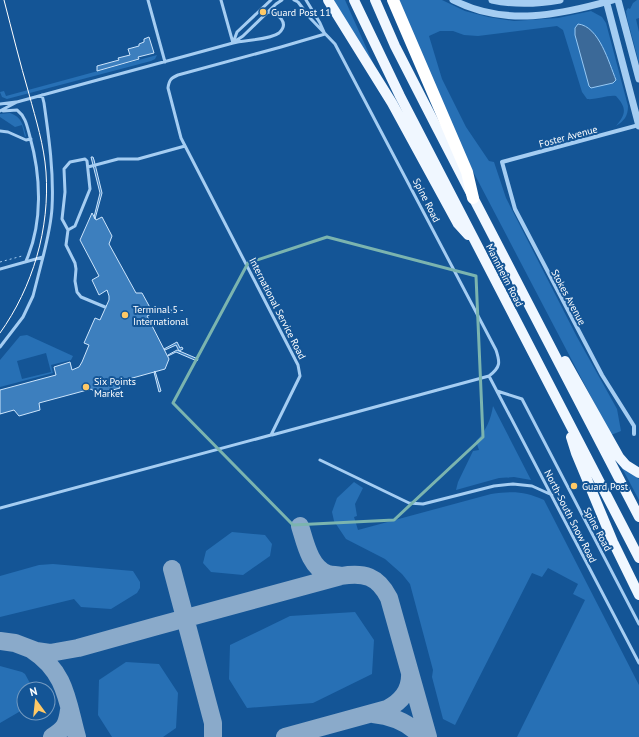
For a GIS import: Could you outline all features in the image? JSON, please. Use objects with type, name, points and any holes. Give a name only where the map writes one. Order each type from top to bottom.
[{"type":"highway","points":[[393,0],[467,172],[473,198]]},
{"type":"main road","points":[[328,0],[392,103],[458,224],[475,242]]},
{"type":"main road","name":"Mannheim Road","points":[[354,0],[396,89],[639,558]]},
{"type":"main road","name":"Mannheim Road","points":[[374,0],[398,53],[639,517]]},
{"type":"main road","points":[[542,330],[558,348],[619,458],[626,465],[639,473]]},
{"type":"main road","points":[[565,416],[576,453],[614,542],[639,595]]},
{"type":"street","points":[[453,0],[486,12],[526,16],[544,16],[561,13],[608,1],[639,125]]},
{"type":"street","points":[[492,0],[510,4],[525,4],[560,0]]},
{"type":"street","points":[[618,0],[639,79]]},
{"type":"street","name":"Foster Avenue","points":[[502,162],[639,125]]},
{"type":"street","name":"Stokes Avenue","points":[[502,162],[516,209],[526,230],[586,346],[602,375],[634,426],[634,434]]},
{"type":"lane","points":[[148,0],[165,62]]},
{"type":"lane","points":[[221,0],[233,43]]},
{"type":"lane","points":[[233,43],[237,32],[271,0]]},
{"type":"lane","points":[[233,43],[243,36],[282,0]]},
{"type":"lane","points":[[294,0],[298,2],[310,19],[325,34]]},
{"type":"lane","points":[[306,0],[325,34]]},
{"type":"lane","points":[[0,104],[18,102],[42,96],[233,43],[246,40],[255,40],[278,34],[282,28],[283,22],[280,16],[275,13],[268,12]]},
{"type":"lane","name":"International Service Road","points":[[271,435],[300,376],[300,371],[181,138],[168,88],[169,81],[172,78],[325,34]]},
{"type":"lane","name":"Spine Road","points":[[325,34],[335,44],[496,350],[499,359],[498,366],[496,371],[490,376]]},
{"type":"lane","points":[[0,347],[23,317],[33,296],[49,230],[52,208],[52,172],[42,96]]},
{"type":"lane","points":[[0,111],[18,102]]},
{"type":"lane","points":[[0,111],[17,110],[23,114],[31,139],[38,173],[39,192],[34,232],[30,254],[26,261]]},
{"type":"lane","points":[[0,131],[8,132],[26,140],[31,139]]},
{"type":"lane","points":[[88,167],[118,159],[138,159],[185,146]]},
{"type":"lane","points":[[68,230],[75,226],[90,189],[87,161],[84,160],[70,162],[64,169],[65,192],[62,219],[68,230],[66,245],[75,263],[77,292],[81,297],[105,308]]},
{"type":"lane","points":[[0,269],[43,257]]},
{"type":"lane","points":[[503,297],[520,288]]},
{"type":"lane","points":[[0,508],[490,376]]},
{"type":"lane","name":"North-South Snow Road","points":[[490,376],[639,663]]},
{"type":"lane","name":"Spine Road","points":[[497,391],[522,399],[639,624]]},
{"type":"lane","points":[[320,460],[409,503],[423,504],[494,486],[513,484],[532,486],[552,495]]},
{"type":"path","points":[[0,262],[30,254]]},
{"type":"highlighted area","points":[[327,237],[476,276],[483,437],[394,520],[293,525],[173,403],[248,263]]},
{"type":"shaded area","points":[[333,0],[345,0],[374,65]]},
{"type":"shaded area","points":[[398,0],[442,0],[465,11],[488,17],[514,21],[558,18],[591,11],[602,17],[606,23],[628,106],[625,118],[616,126],[622,118],[624,111],[620,100],[616,96],[587,99],[582,92],[563,30],[557,26],[478,36],[464,35],[453,31],[440,31],[429,36],[442,79],[466,127],[489,161],[494,162],[506,198],[577,337],[617,409],[621,431],[611,435],[467,160]]},
{"type":"shaded area","points":[[639,0],[639,18],[636,19],[639,32],[639,63],[626,11],[628,8],[630,9],[633,3]]},
{"type":"shaded area","points":[[578,24],[585,26],[592,31],[602,46],[616,80],[613,83],[591,88],[589,86],[575,35],[575,28]]},
{"type":"shaded area","points":[[157,55],[155,59],[151,61],[7,99],[2,97],[0,92],[4,91],[6,96]]},
{"type":"shaded area","points":[[10,113],[20,119],[24,128],[25,137],[22,125],[15,127],[0,117],[0,114]]},
{"type":"shaded area","points":[[27,335],[73,356],[71,360],[51,365],[53,373],[0,387],[0,360],[20,336]],"holes":[[[46,353],[51,372],[22,379],[17,361]]]},
{"type":"shaded area","points":[[493,406],[531,480],[514,477],[499,478],[456,490],[458,482],[473,451],[479,450],[476,441],[488,425]]},
{"type":"shaded area","points":[[622,468],[639,479],[639,500]]},
{"type":"shaded area","points":[[354,482],[363,488],[355,504],[357,516],[354,517],[358,530],[491,494],[518,492],[544,500],[639,685],[639,737],[517,737],[585,600],[573,594],[578,584],[548,568],[542,577],[532,573],[455,725],[443,719],[432,677],[433,670],[410,584],[402,574],[385,559],[346,539],[334,521],[332,512],[337,498]]},
{"type":"shaded area","points":[[232,532],[265,535],[272,544],[270,556],[243,575],[211,572],[203,563],[206,551]]},
{"type":"shaded area","points":[[53,564],[133,571],[140,582],[140,588],[137,593],[111,609],[81,607],[74,599],[0,617],[0,576],[39,565]]},
{"type":"shaded area","points":[[355,612],[374,640],[372,674],[313,703],[247,708],[229,679],[230,645],[290,616]]},
{"type":"shaded area","points":[[126,662],[159,664],[178,693],[176,728],[163,737],[112,737],[98,715],[99,680]]},
{"type":"shaded area","points":[[0,666],[22,672],[29,681],[16,681],[16,714],[0,723]]},
{"type":"building","points":[[149,37],[154,53],[138,57],[139,59],[97,71],[97,66],[119,60],[118,58],[130,55],[128,49],[139,46],[139,44],[144,42],[144,39]]},
{"type":"building","points":[[91,157],[93,157],[94,160],[102,193],[95,219],[94,217],[100,193]]},
{"type":"building","name":"Terminal 5 - International","points":[[92,213],[96,220],[102,217],[112,236],[109,244],[136,293],[142,293],[153,313],[147,316],[169,359],[165,369],[118,382],[120,388],[98,394],[91,389],[39,403],[40,410],[19,416],[14,410],[0,414],[0,390],[56,375],[54,367],[70,362],[72,370],[79,367],[82,362],[89,345],[84,343],[95,318],[100,320],[109,300],[107,290],[99,295],[92,280],[99,276],[80,240]]},
{"type":"building","points":[[159,307],[175,311],[174,314],[159,308],[152,312],[151,310]]},
{"type":"building","points":[[177,342],[180,348],[182,347],[183,349],[179,351],[176,345],[165,350],[164,349]]},
{"type":"building","points":[[177,350],[198,359],[197,361],[176,352],[168,356]]},
{"type":"building","points":[[155,371],[161,391],[159,392],[154,372]]},
{"type":"taxiway","points":[[300,526],[306,547],[317,566],[328,574],[341,576]]},
{"type":"taxiway","points":[[172,569],[213,723],[213,737]]},
{"type":"taxiway","points":[[0,641],[15,643],[36,651],[50,653],[78,648],[341,576],[363,575],[375,580],[389,598],[428,737]]},
{"type":"taxiway","points":[[32,650],[52,668],[59,678],[64,688],[77,737]]},
{"type":"taxiway","points":[[285,737],[387,709],[397,703],[404,695],[409,685],[410,673]]},
{"type":"taxiway","points":[[52,737],[65,726],[69,710]]},
{"type":"taxiway","points":[[373,714],[386,716],[399,721],[411,727],[421,737]]},
{"type":"tram line","points":[[0,333],[12,315],[30,277],[42,235],[47,193],[42,142],[4,0]]},
{"type":"place","name":"Guard Post 11","points":[[263,12]]},
{"type":"place","name":"Terminal 5 - International","points":[[125,315]]},
{"type":"place","name":"Six Points Market","points":[[86,387]]},
{"type":"place","name":"Guard Post","points":[[574,486]]}]
